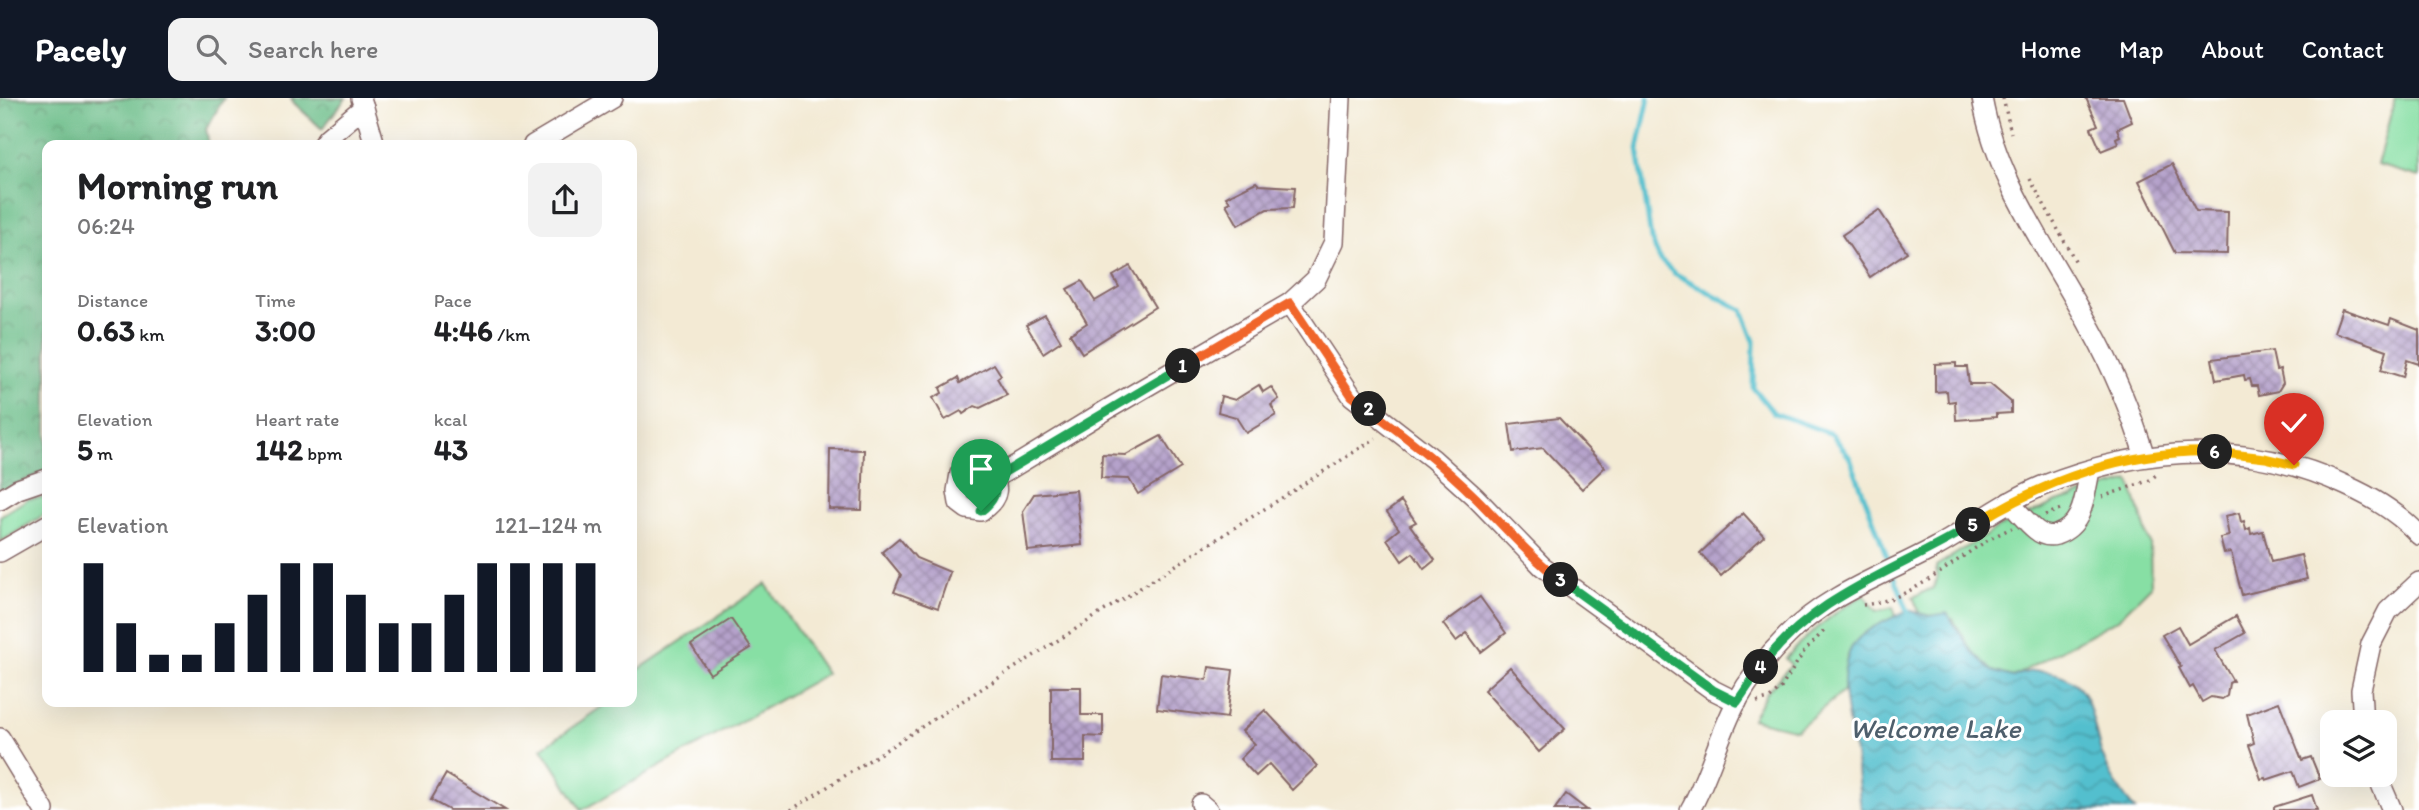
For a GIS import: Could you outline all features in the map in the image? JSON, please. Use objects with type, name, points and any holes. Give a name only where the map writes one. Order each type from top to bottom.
[{"type":"street","points":[[541,140],[612,98]]},
{"type":"street","points":[[995,478],[1290,303],[1316,279],[1335,242],[1341,98]]},
{"type":"street","points":[[1982,98],[1986,124],[1997,158],[2118,380],[2154,456]]},
{"type":"street","points":[[326,140],[362,102],[373,140]]},
{"type":"street","points":[[1290,303],[1352,396],[1433,459],[1475,497],[1542,566],[1713,690],[1737,702]]},
{"type":"street","points":[[1690,810],[1737,702],[1772,652],[1788,635],[1822,607],[1872,578],[1937,547],[2009,502],[2041,487],[2090,471],[2154,456],[2236,453],[2294,465],[2365,494],[2389,509],[2419,535]]},
{"type":"street","points":[[2009,502],[2038,532],[2051,536],[2067,531],[2075,525],[2080,516],[2090,471]]},
{"type":"street","points":[[0,500],[18,489],[42,481]]},
{"type":"street","points":[[0,552],[42,528]]},
{"type":"street","points":[[2362,710],[2361,690],[2371,644],[2388,611],[2419,582]]},
{"type":"street","points":[[0,738],[44,810]]},
{"type":"street","points":[[2382,787],[2392,810]]},
{"type":"path","points":[[2003,98],[2014,144]]},
{"type":"path","points":[[2028,177],[2078,266]]},
{"type":"path","points":[[791,810],[1393,427]]},
{"type":"path","points":[[1852,612],[1864,605],[1875,605],[1918,588],[1930,581],[1937,572],[1994,536],[2083,501],[2110,495],[2150,480],[2166,467],[2154,456]]},
{"type":"path","points":[[1737,702],[1769,699],[1781,688],[1805,650],[1829,626]]},
{"type":"green space","points":[[0,98],[224,98],[206,129],[208,140],[42,140],[42,473],[0,491]]},
{"type":"green space","points":[[291,98],[346,98],[322,129]]},
{"type":"green space","points":[[2395,98],[2419,98],[2419,177],[2377,165]]},
{"type":"green space","points":[[2130,481],[2150,544],[2151,586],[2118,619],[2013,677],[1992,671],[1971,650],[1953,619],[1920,614],[1913,597],[1933,588],[1937,578],[1936,566],[1998,528],[2057,502]]},
{"type":"green space","points":[[42,498],[42,516],[0,542],[0,516],[28,499]]},
{"type":"green space","points":[[766,584],[826,674],[582,810],[542,748],[602,707],[637,707],[637,671]]},
{"type":"green space","points":[[1864,595],[1877,611],[1893,607],[1896,616],[1873,628],[1847,655],[1844,691],[1796,730],[1752,719],[1766,693],[1791,665],[1786,658],[1822,624]]},
{"type":"water","name":"Welcome Lake","points":[[1908,610],[1930,616],[1947,613],[1971,650],[1992,671],[2013,677],[2029,672],[2048,672],[2073,681],[2087,701],[2108,770],[2135,810],[1861,810],[1845,699],[1845,666],[1849,652],[1862,635]]},
{"type":"building","points":[[2086,98],[2123,98],[2132,122],[2117,129],[2120,136],[2116,138],[2118,144],[2101,151],[2091,128],[2098,125]]},
{"type":"building","points":[[2172,164],[2196,211],[2228,212],[2227,254],[2175,253],[2139,181]]},
{"type":"building","points":[[1256,182],[1259,185],[1295,187],[1293,208],[1267,209],[1238,225],[1226,204],[1230,202],[1226,197]]},
{"type":"building","points":[[1879,210],[1907,252],[1870,277],[1842,235]]},
{"type":"building","points":[[1130,266],[1155,307],[1082,353],[1070,334],[1087,323],[1067,289],[1082,281],[1095,301],[1119,287],[1113,276]]},
{"type":"building","points":[[2342,309],[2389,325],[2391,319],[2419,330],[2419,364],[2407,360],[2403,377],[2381,370],[2387,350],[2334,332]]},
{"type":"building","points":[[1045,315],[1061,341],[1043,353],[1026,325]]},
{"type":"building","points":[[2272,351],[2276,370],[2280,369],[2283,383],[2278,391],[2259,395],[2257,386],[2252,386],[2250,379],[2245,380],[2244,375],[2216,380],[2212,359]]},
{"type":"building","points":[[1956,363],[1956,367],[1967,367],[1969,384],[1990,384],[2011,402],[2011,413],[1956,420],[1955,401],[1948,402],[1947,391],[1935,392],[1935,364]]},
{"type":"building","points":[[994,364],[1001,375],[997,378],[1007,395],[980,408],[975,406],[963,414],[961,411],[945,420],[933,398],[942,393],[940,388],[958,378],[960,383]]},
{"type":"building","points":[[1259,385],[1263,392],[1271,387],[1279,399],[1271,405],[1276,415],[1246,433],[1236,417],[1218,412],[1221,396],[1235,400]]},
{"type":"building","points":[[1559,418],[1605,467],[1582,489],[1543,448],[1513,452],[1509,424]]},
{"type":"building","points":[[1161,436],[1181,468],[1138,494],[1129,479],[1101,478],[1102,454],[1126,455]]},
{"type":"building","points":[[830,449],[864,450],[862,510],[829,509]]},
{"type":"building","points":[[1076,490],[1082,545],[1028,551],[1023,511],[1034,494]]},
{"type":"building","points":[[1401,501],[1416,522],[1410,525],[1435,560],[1424,569],[1413,553],[1402,561],[1387,539],[1399,529],[1387,512]]},
{"type":"building","points":[[1743,513],[1764,536],[1721,576],[1700,553]]},
{"type":"building","points":[[2239,513],[2241,522],[2244,521],[2246,530],[2250,528],[2251,534],[2263,531],[2271,562],[2301,555],[2307,579],[2242,595],[2231,552],[2224,553],[2220,538],[2229,536],[2225,516]]},
{"type":"building","points":[[899,538],[916,558],[950,572],[938,608],[894,592],[901,575],[882,552]]},
{"type":"building","points":[[1480,597],[1506,633],[1481,652],[1467,633],[1456,641],[1443,624]]},
{"type":"building","points":[[2236,616],[2245,633],[2215,650],[2233,681],[2229,683],[2227,696],[2222,699],[2211,697],[2202,702],[2193,686],[2190,688],[2162,635],[2178,626],[2188,644]]},
{"type":"building","points":[[731,619],[751,648],[710,674],[691,645]]},
{"type":"building","points":[[1209,667],[1233,670],[1227,718],[1157,709],[1161,674],[1207,680]]},
{"type":"building","points":[[1510,667],[1565,729],[1539,752],[1484,690]]},
{"type":"building","points":[[1051,687],[1081,687],[1081,715],[1103,715],[1103,737],[1085,736],[1085,762],[1051,762]]},
{"type":"building","points":[[2279,702],[2302,760],[2311,757],[2320,779],[2299,787],[2293,771],[2266,780],[2261,779],[2249,745],[2254,743],[2247,714]]},
{"type":"building","points":[[1265,710],[1317,766],[1292,790],[1269,764],[1256,776],[1240,759],[1255,744],[1242,731]]},
{"type":"building","points":[[446,774],[505,810],[449,810],[431,800]]},
{"type":"building","points":[[1566,794],[1587,810],[1554,810]]},
{"type":"building","points":[[2312,795],[2317,810],[2274,810],[2274,807]]},
{"type":"waterway","points":[[1649,98],[1638,148],[1651,239],[1660,260],[1674,273],[1742,310],[1754,341],[1753,388],[1774,413],[1832,434],[1850,458],[1890,565]]},
{"type":"waterway","points":[[1894,575],[1909,614]]},
{"type":"route","points":[[981,511],[990,505],[997,494],[995,478],[1290,303],[1352,396],[1433,459],[1475,497],[1542,566],[1713,690],[1737,702],[1772,652],[1803,621],[1822,607],[1842,593],[1937,547],[2009,502],[2041,487],[2071,476],[2162,454],[2236,453],[2294,465]]}]
